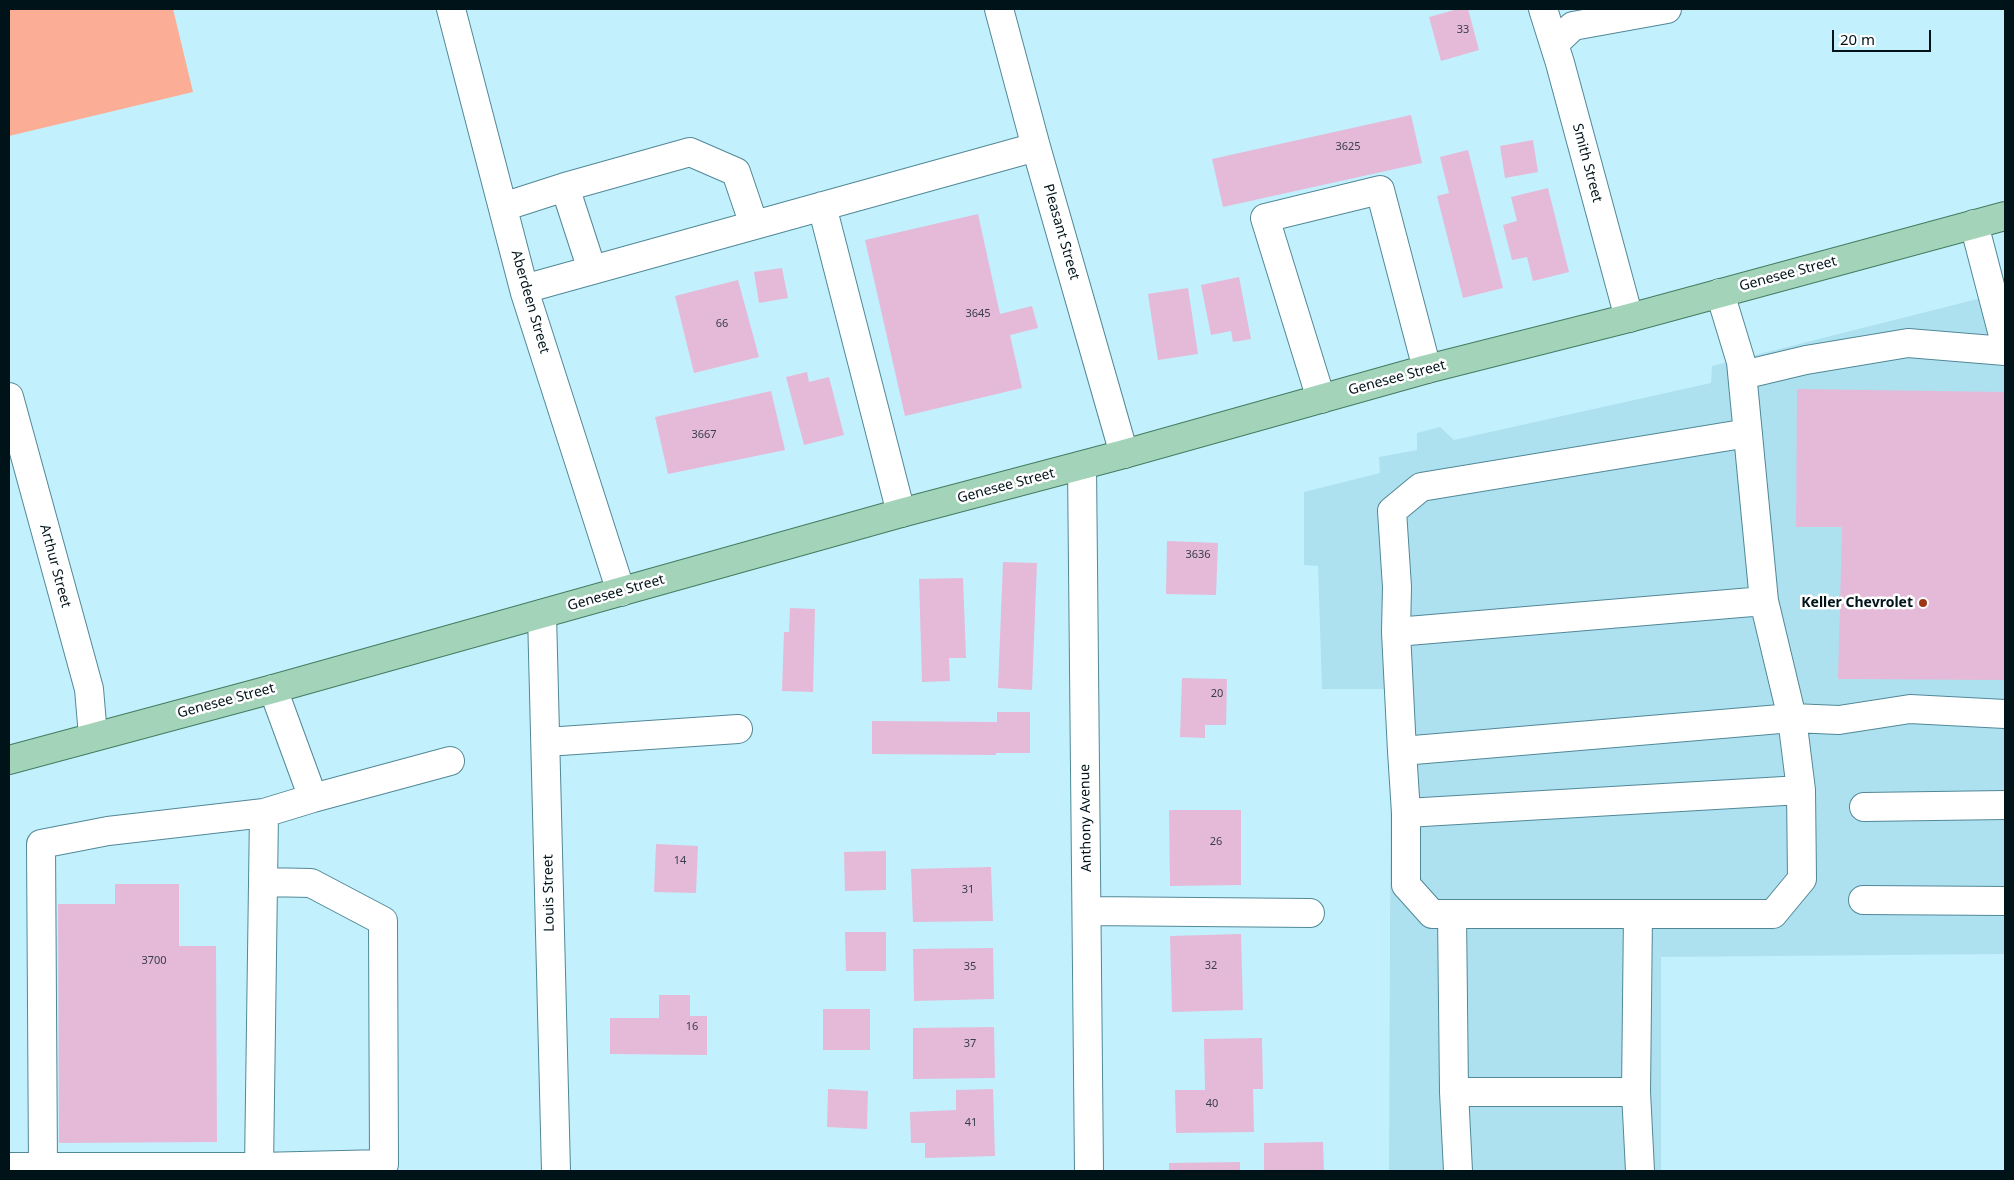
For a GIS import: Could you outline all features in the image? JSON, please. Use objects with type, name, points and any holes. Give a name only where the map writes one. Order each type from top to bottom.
[{"type":"main road","name":"Genesee Street","points":[[9,760],[273,689],[901,514],[1082,466],[1427,369],[1629,318],[2005,216]]},
{"type":"street","name":"Aberdeen Street","points":[[452,9],[524,289],[621,592]]},
{"type":"street","name":"Pleasant Street","points":[[1000,9],[1036,147],[1124,454]]},
{"type":"street","name":"Smith Street","points":[[1543,9],[1629,318]]},
{"type":"street","points":[[1554,44],[1573,26],[1667,9]]},
{"type":"street","points":[[524,289],[1036,147]]},
{"type":"street","points":[[503,207],[564,187],[690,152],[736,172],[754,225]]},
{"type":"street","points":[[564,187],[592,270]]},
{"type":"street","points":[[1321,399],[1265,218],[1380,190],[1427,369]]},
{"type":"street","points":[[822,206],[901,514]]},
{"type":"street","points":[[1974,224],[2005,343]]},
{"type":"street","points":[[1720,293],[1743,375],[1764,601],[1792,718],[1801,790],[1802,879],[1773,914],[1432,914],[1406,884],[1406,813],[1396,632],[1397,587],[1392,511],[1421,487],[1748,433]]},
{"type":"street","points":[[1743,375],[1806,360],[1908,343],[2005,351]]},
{"type":"street","name":"Arthur Street","points":[[9,397],[13,426],[89,689],[93,736]]},
{"type":"street","name":"Anthony Avenue","points":[[1082,466],[1089,1171]]},
{"type":"street","points":[[1396,632],[1764,601]]},
{"type":"street","name":"Louis Street","points":[[542,614],[556,1171]]},
{"type":"street","points":[[273,689],[313,798]]},
{"type":"street","points":[[1402,751],[1792,718],[1839,720],[1910,709],[2005,714]]},
{"type":"street","points":[[546,742],[738,729]]},
{"type":"street","points":[[43,1167],[41,844],[108,831],[264,813],[450,761]]},
{"type":"street","points":[[1406,813],[1801,790]]},
{"type":"street","points":[[1864,807],[2005,806]]},
{"type":"street","points":[[259,1167],[264,813]]},
{"type":"street","points":[[9,1167],[259,1167],[384,1164],[383,921],[311,883],[263,882]]},
{"type":"street","points":[[1863,900],[2005,901]]},
{"type":"street","points":[[1087,912],[1310,913]]},
{"type":"street","points":[[1452,914],[1454,1092],[1458,1171]]},
{"type":"street","points":[[1638,914],[1636,1092],[1640,1171]]},
{"type":"street","points":[[1454,1092],[1636,1092]]},
{"type":"shaded area","points":[[9,9],[173,9],[193,92],[9,136]]},
{"type":"shaded area","points":[[2005,292],[2005,954],[1661,957],[1661,1171],[1389,1171],[1391,689],[1322,689],[1318,566],[1304,565],[1304,492],[1380,473],[1379,457],[1417,450],[1417,433],[1440,427],[1454,440],[1711,383],[1712,366]]},
{"type":"building","points":[[1458,9],[1468,9],[1479,50],[1441,61],[1429,17]]},
{"type":"building","points":[[1411,115],[1422,163],[1223,207],[1212,159]]},
{"type":"building","points":[[1533,140],[1538,172],[1505,178],[1500,146]]},
{"type":"building","points":[[1468,150],[1503,288],[1463,298],[1437,196],[1449,193],[1440,157]]},
{"type":"building","points":[[1548,188],[1569,272],[1533,281],[1527,257],[1512,260],[1503,225],[1517,221],[1511,197]]},
{"type":"building","points":[[978,214],[1000,314],[1032,306],[1038,328],[1010,335],[1022,388],[905,416],[865,240]]},
{"type":"building","points":[[782,268],[788,298],[759,303],[754,272]]},
{"type":"building","points":[[1239,277],[1251,339],[1233,342],[1231,331],[1211,335],[1201,285]]},
{"type":"building","points":[[738,280],[759,357],[694,373],[675,296]]},
{"type":"building","points":[[1188,288],[1198,354],[1158,360],[1148,294]]},
{"type":"building","points":[[807,372],[809,382],[829,377],[844,435],[804,445],[786,377]]},
{"type":"building","name":"Keller Chevrolet","points":[[1797,389],[2005,392],[2005,680],[1838,679],[1842,527],[1796,527]]},
{"type":"building","points":[[771,391],[785,450],[668,474],[655,417]]},
{"type":"building","points":[[1167,541],[1218,543],[1216,595],[1166,594]]},
{"type":"building","points":[[1003,562],[1037,563],[1032,690],[998,688]]},
{"type":"building","points":[[963,578],[966,658],[949,658],[950,681],[922,682],[919,579]]},
{"type":"building","points":[[790,608],[815,609],[813,692],[782,691],[784,632],[789,632]]},
{"type":"building","points":[[1182,678],[1227,679],[1226,725],[1205,725],[1205,738],[1180,737]]},
{"type":"building","points":[[997,712],[1030,712],[1030,753],[996,753],[996,755],[872,754],[872,721],[997,722]]},
{"type":"building","points":[[1169,810],[1241,810],[1241,885],[1170,886]]},
{"type":"building","points":[[656,844],[698,846],[696,893],[654,892]]},
{"type":"building","points":[[886,851],[886,890],[845,891],[844,852]]},
{"type":"building","points":[[991,867],[993,921],[913,922],[911,869]]},
{"type":"building","points":[[115,884],[179,884],[179,946],[216,946],[217,1142],[59,1143],[58,904],[115,904]]},
{"type":"building","points":[[845,932],[886,932],[886,971],[846,971]]},
{"type":"building","points":[[1241,934],[1243,1010],[1172,1012],[1170,936]]},
{"type":"building","points":[[993,948],[994,999],[914,1001],[913,949]]},
{"type":"building","points":[[659,995],[690,995],[690,1016],[707,1016],[707,1055],[610,1054],[610,1018],[659,1018]]},
{"type":"building","points":[[823,1009],[870,1009],[870,1050],[823,1050]]},
{"type":"building","points":[[994,1027],[995,1078],[913,1079],[913,1028]]},
{"type":"building","points":[[1262,1038],[1263,1089],[1253,1089],[1254,1132],[1176,1133],[1175,1090],[1205,1090],[1204,1039]]},
{"type":"building","points":[[828,1089],[868,1091],[867,1129],[827,1127]]},
{"type":"building","points":[[993,1089],[995,1156],[925,1158],[925,1143],[911,1143],[910,1112],[956,1110],[956,1090]]},
{"type":"building","points":[[1323,1142],[1324,1171],[1264,1171],[1264,1143]]},
{"type":"building","points":[[1240,1162],[1240,1171],[1169,1171],[1169,1163]]},
{"type":"place","name":"Keller Chevrolet","points":[[1923,603]]}]
